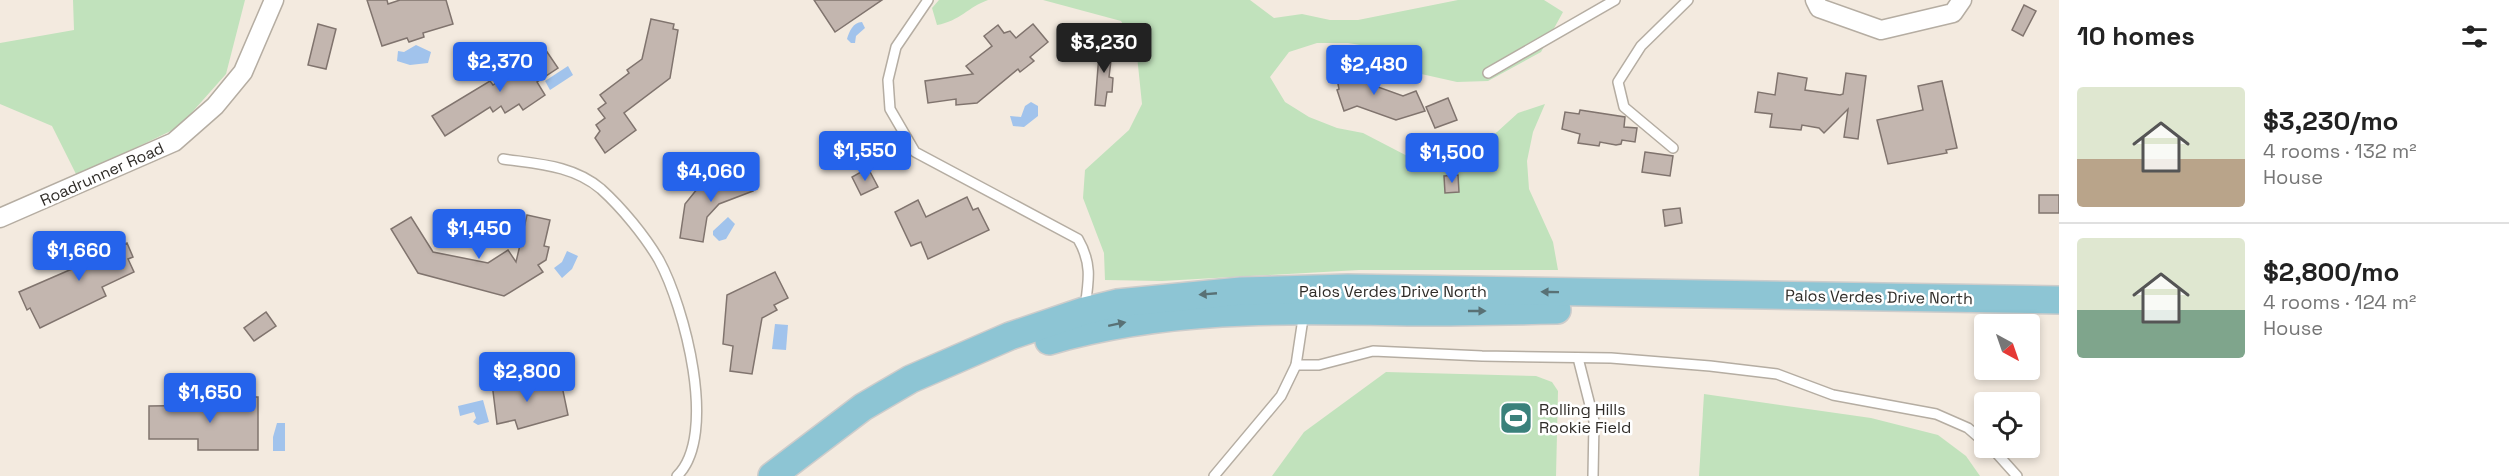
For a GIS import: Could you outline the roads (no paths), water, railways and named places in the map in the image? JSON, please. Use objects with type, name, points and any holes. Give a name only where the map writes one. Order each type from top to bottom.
[{"type":"main road","name":"Palos Verdes Drive North","points":[[795,476],[841,439],[945,380],[1085,321],[1117,303],[1241,291],[1348,288],[2059,300]]},
{"type":"main road","points":[[1241,291],[1304,310],[1329,300],[1424,301],[1453,291]]},
{"type":"main road","name":"Palos Verdes Drive North","points":[[772,476],[831,429],[911,379],[1010,336],[1085,321],[1304,310],[2059,313]]},
{"type":"street","name":"Roadrunner Road","points":[[0,218],[174,142],[215,106],[243,72],[274,0]]},
{"type":"street","points":[[1815,0],[1819,8],[1881,30],[1953,13],[1962,0]]},
{"type":"lane","points":[[928,0],[896,47],[888,80],[890,109],[915,152],[1078,239],[1088,255],[1089,283],[1085,321]]},
{"type":"lane","points":[[1488,73],[1615,0]]},
{"type":"lane","points":[[1673,148],[1624,107],[1618,82],[1641,46],[1688,0]]},
{"type":"lane","points":[[503,159],[564,167],[600,189],[657,258],[681,309],[698,426],[687,466],[677,476]]},
{"type":"lane","points":[[1214,476],[1281,396],[1296,365],[1304,310]]},
{"type":"lane","points":[[1296,365],[1319,365],[1373,351],[1611,358],[1777,374],[1833,395],[1936,414],[1968,428],[1974,433]]},
{"type":"lane","points":[[1578,358],[1594,421],[1593,476]]},
{"type":"lane","points":[[2001,458],[2018,476]]},
{"type":"water","points":[[862,22],[865,28],[856,36],[855,43],[851,43],[847,39],[850,31],[856,24]]},
{"type":"water","points":[[416,45],[431,52],[428,63],[410,65],[397,61],[398,51],[404,52]]},
{"type":"water","points":[[568,66],[573,75],[550,90],[545,81]]},
{"type":"water","points":[[1031,102],[1038,106],[1038,116],[1024,127],[1013,126],[1010,116],[1021,117],[1025,106]]},
{"type":"water","points":[[728,217],[735,224],[726,239],[719,241],[713,235],[713,231]]},
{"type":"water","points":[[567,251],[578,256],[572,269],[562,278],[554,268],[562,262]]},
{"type":"water","points":[[775,324],[788,325],[786,350],[772,349]]},
{"type":"water","points":[[483,400],[489,422],[478,425],[473,422],[476,418],[474,412],[460,416],[458,406]]},
{"type":"water","points":[[277,423],[285,423],[285,451],[273,451],[273,437]]},
{"type":"place","name":"Rolling Hills Rookie Field","points":[[1516,418]]}]
